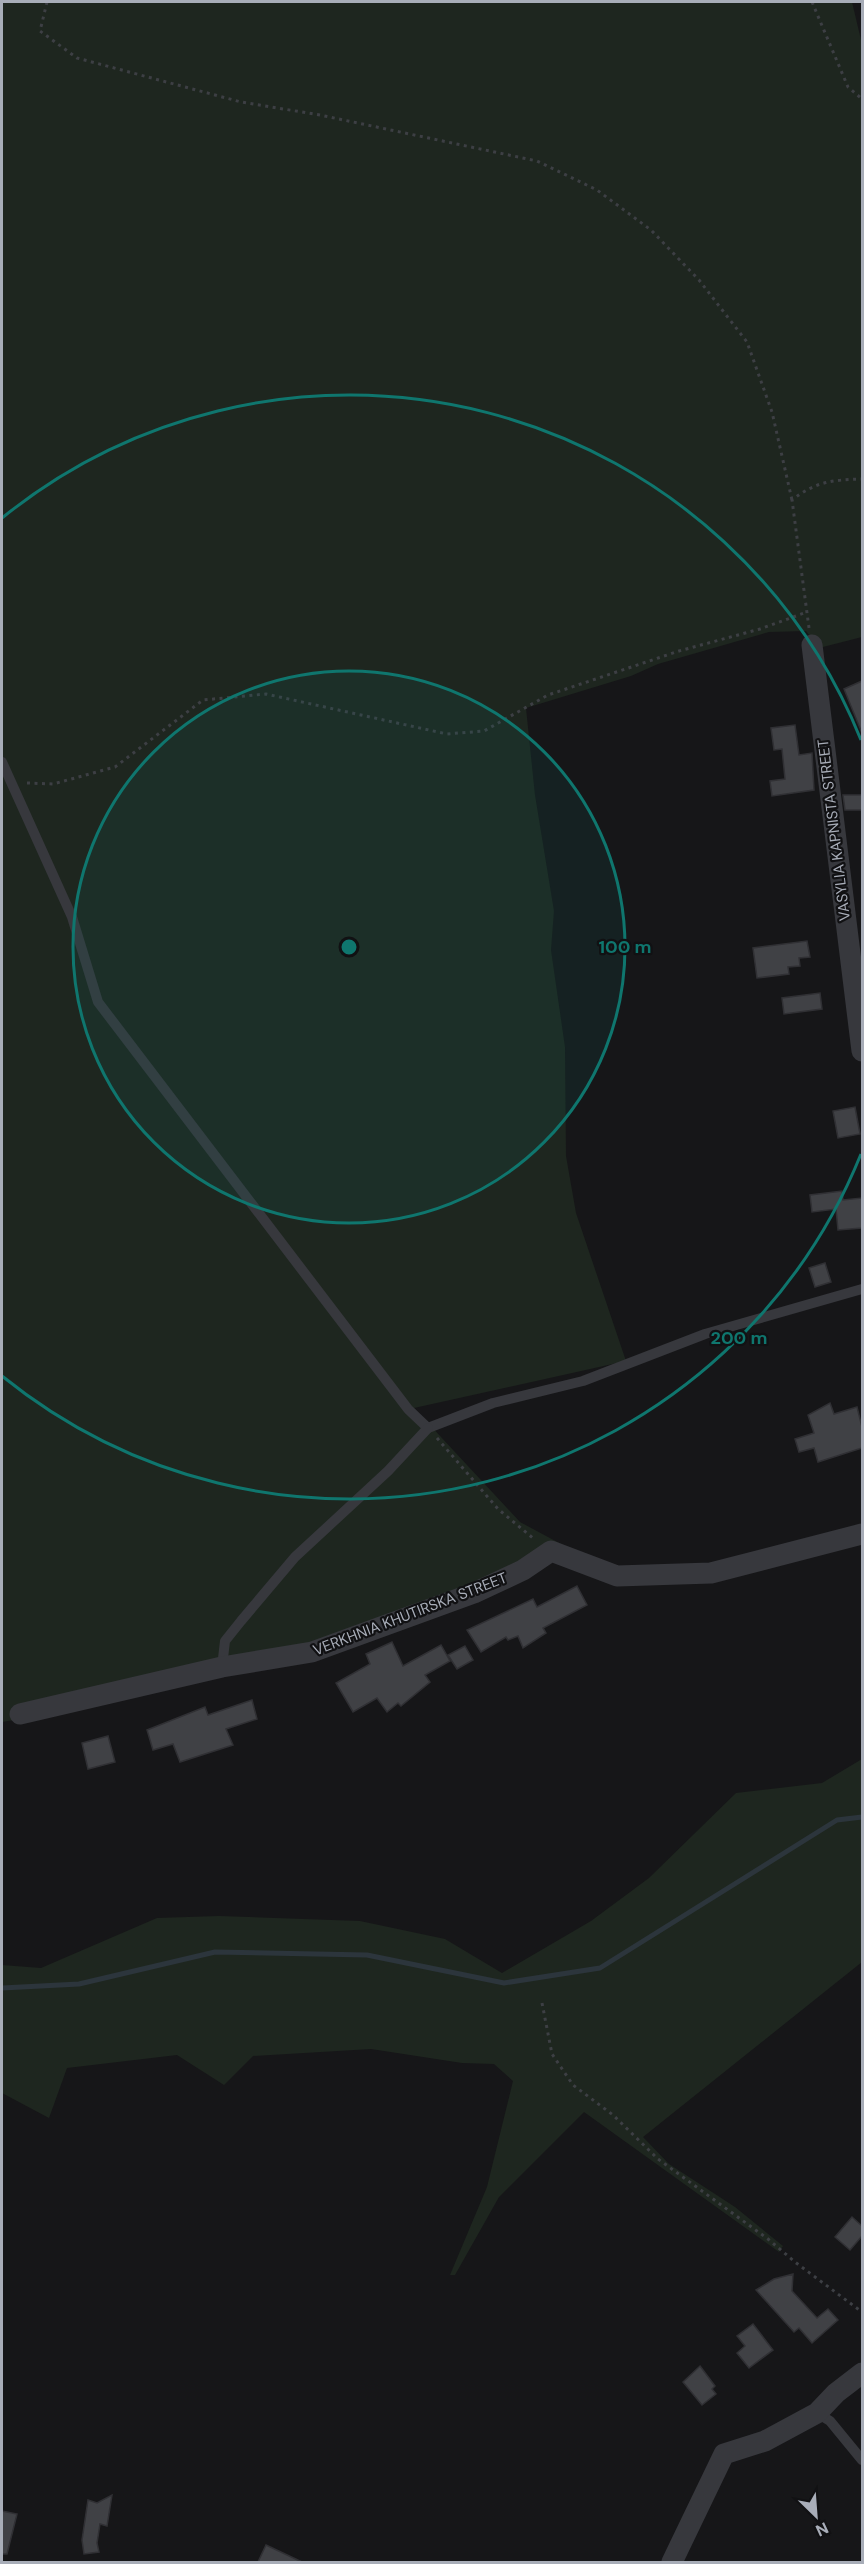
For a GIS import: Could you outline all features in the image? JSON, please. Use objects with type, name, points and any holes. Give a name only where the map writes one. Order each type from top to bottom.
[{"type":"street","name":"VASYLIA KAPNISTA STREET","points":[[812,645],[862,1051]]},
{"type":"street","points":[[551,1551],[616,1576],[711,1574],[862,1534]]},
{"type":"street","name":"VERKHNIA KHUTIRSKA STREET","points":[[20,1714],[222,1667],[312,1652],[474,1593],[523,1569],[551,1551]]},
{"type":"street","points":[[672,2562],[724,2454],[765,2441],[817,2412],[836,2393],[862,2373]]},
{"type":"lane","points":[[2,762],[72,918],[98,1002],[408,1409],[428,1428]]},
{"type":"lane","points":[[222,1667],[225,1641],[295,1557],[388,1471],[428,1428],[493,1403],[583,1381],[705,1334],[862,1289]]},
{"type":"lane","points":[[817,2412],[830,2421],[862,2460]]},
{"type":"path","points":[[47,2],[40,31],[77,58],[241,102],[320,115],[537,161],[597,190],[651,230],[699,280],[747,342],[772,412],[792,500],[812,645]]},
{"type":"path","points":[[812,2],[848,87],[862,99]]},
{"type":"path","points":[[792,500],[809,486],[839,480],[862,479]]},
{"type":"path","points":[[11,782],[53,784],[115,767],[203,700],[266,694],[447,734],[484,731],[548,695],[679,651],[807,612]]},
{"type":"path","points":[[428,1428],[498,1509],[551,1551]]},
{"type":"path","points":[[542,2003],[552,2054],[573,2085],[613,2115],[658,2159],[768,2239],[862,2312]]},
{"type":"shaded area","points":[[2,2],[852,2],[862,44],[862,637],[819,648],[806,631],[769,632],[658,664],[631,676],[526,708],[535,795],[554,911],[551,950],[565,1047],[566,1156],[576,1213],[626,1361],[414,1408],[520,1522],[589,1559],[551,1559],[223,1672],[72,1710],[2,1722]]},
{"type":"shaded area","points":[[862,1759],[862,1962],[643,2137],[669,2164],[735,2207],[783,2246],[779,2252],[584,2112],[499,2197],[455,2275],[450,2275],[487,2187],[513,2081],[494,2064],[462,2063],[371,2049],[253,2056],[224,2085],[177,2055],[67,2068],[49,2118],[2,2093],[2,1965],[41,1968],[157,1918],[219,1916],[360,1921],[445,1939],[502,1973],[591,1921],[649,1878],[736,1793],[822,1783]]},
{"type":"building","points":[[862,681],[862,733],[844,689]]},
{"type":"building","points":[[795,725],[799,755],[812,753],[814,790],[772,796],[770,781],[785,779],[782,749],[774,750],[771,728]]},
{"type":"building","points":[[843,795],[862,795],[862,810],[845,810]]},
{"type":"building","points":[[807,941],[810,957],[799,958],[800,966],[788,967],[789,974],[757,978],[753,948]]},
{"type":"building","points":[[820,993],[822,1009],[784,1014],[782,998]]},
{"type":"building","points":[[855,1107],[860,1134],[838,1138],[833,1111]]},
{"type":"building","points":[[842,1191],[843,1200],[862,1198],[862,1228],[838,1230],[836,1209],[812,1212],[810,1195]]},
{"type":"building","points":[[825,1263],[831,1282],[815,1287],[809,1268]]},
{"type":"building","points":[[830,1403],[834,1414],[857,1407],[862,1427],[862,1448],[818,1462],[814,1448],[799,1452],[795,1439],[814,1433],[808,1415]]},
{"type":"building","points":[[577,1586],[587,1605],[543,1628],[546,1633],[523,1648],[518,1636],[508,1640],[506,1637],[481,1652],[467,1630],[533,1599],[537,1607]]},
{"type":"building","points":[[392,1642],[403,1666],[441,1645],[450,1661],[425,1675],[430,1682],[401,1706],[398,1703],[387,1712],[377,1698],[353,1712],[336,1683],[370,1664],[366,1654]]},
{"type":"building","points":[[465,1646],[473,1660],[457,1669],[448,1655]]},
{"type":"building","points":[[252,1700],[257,1719],[226,1729],[233,1745],[180,1762],[173,1744],[153,1750],[147,1730],[205,1707],[208,1715]]},
{"type":"building","points":[[108,1736],[115,1762],[88,1769],[82,1743]]},
{"type":"building","points":[[852,2217],[862,2226],[862,2236],[850,2250],[835,2237]]},
{"type":"building","points":[[793,2274],[792,2291],[817,2318],[828,2309],[838,2320],[812,2343],[799,2328],[794,2332],[756,2290],[774,2279]]},
{"type":"building","points":[[753,2324],[773,2350],[749,2368],[737,2353],[745,2346],[737,2336]]},
{"type":"building","points":[[700,2366],[715,2386],[712,2389],[716,2394],[702,2405],[683,2382]]},
{"type":"building","points":[[112,2495],[107,2526],[100,2524],[97,2543],[99,2552],[84,2554],[82,2540],[88,2500],[97,2503]]},
{"type":"building","points":[[2,2511],[17,2514],[7,2554],[2,2554]]},
{"type":"building","points":[[266,2545],[302,2562],[258,2562]]},
{"type":"waterway","points":[[2,1988],[79,1984],[215,1952],[367,1955],[504,1983],[600,1968],[837,1820],[862,1817]]}]
